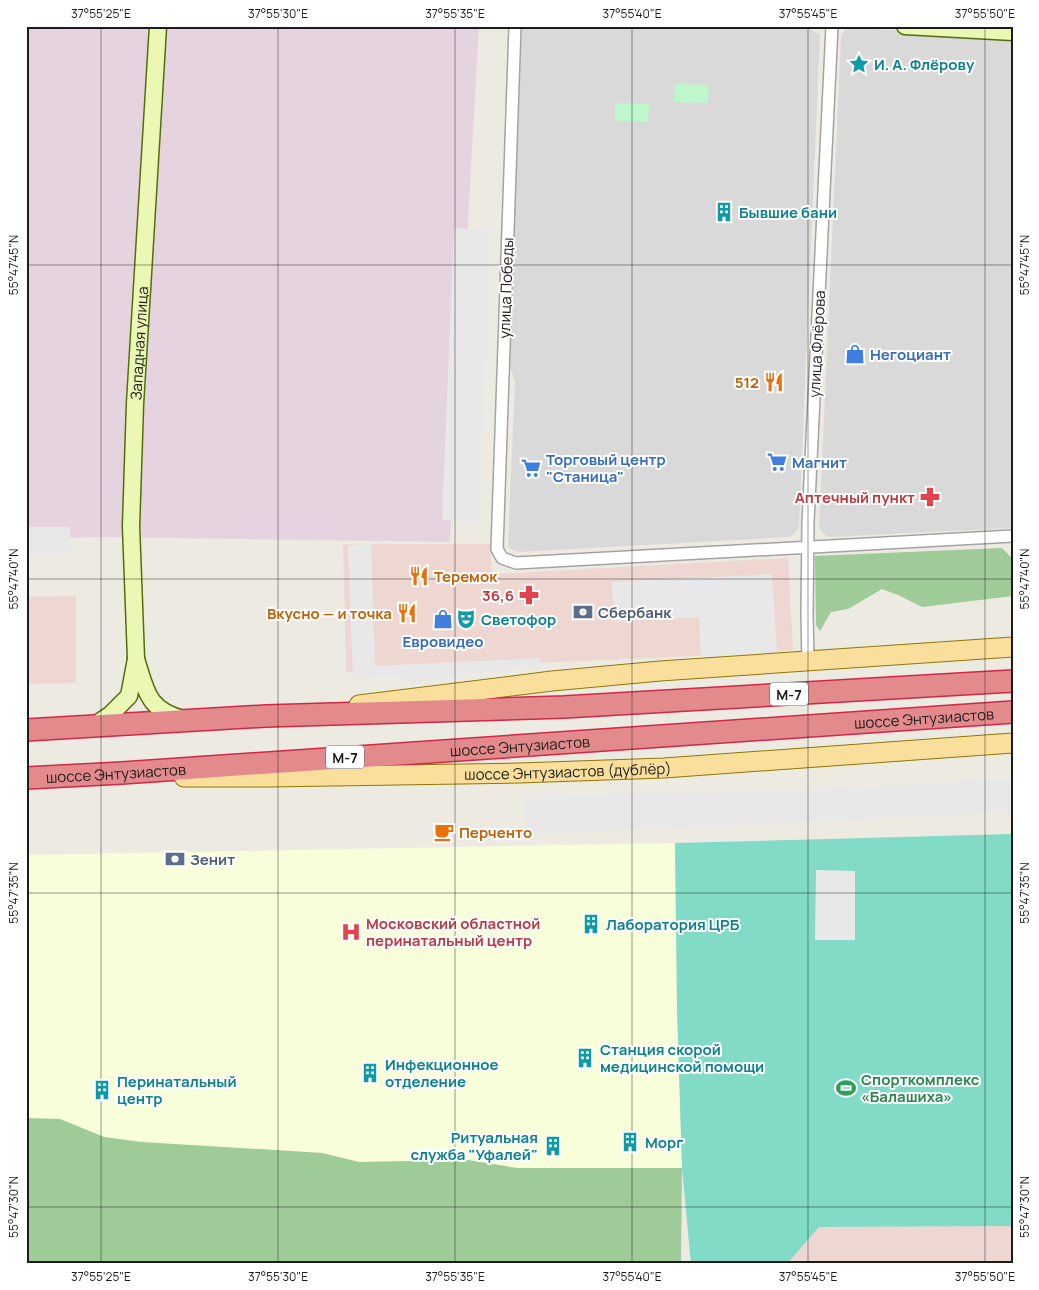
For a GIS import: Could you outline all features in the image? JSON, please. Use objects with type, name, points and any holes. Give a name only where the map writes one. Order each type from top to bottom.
[{"type":"highway","name":"шоссе Энтузиастов","points":[[26,730],[266,716],[564,707],[1013,681]]},
{"type":"highway","name":"шоссе Энтузиастов","points":[[26,778],[1013,712]]},
{"type":"main road","points":[[266,716],[552,681],[660,671],[1013,646]]},
{"type":"main road","name":"шоссе Энтузиастов (дублёр)","points":[[122,773],[192,778],[519,773],[723,764],[1013,743]]},
{"type":"street","name":"Западная улица","points":[[92,727],[111,714],[129,696],[136,659],[131,526],[134,404],[158,26]]},
{"type":"street","name":"улица Победы","points":[[515,26],[497,549],[502,558],[516,563],[808,547]]},
{"type":"street","name":"улица Флёрова","points":[[808,662],[806,614],[808,547],[832,26]]},
{"type":"street","points":[[905,26],[987,29],[1013,32]]},
{"type":"street","points":[[808,547],[1013,536]]},
{"type":"street","name":"Западная улица","points":[[136,659],[151,702],[170,716],[189,721]]},
{"type":"shaded area","points":[[26,26],[479,26],[450,542],[104,537],[26,538]]},
{"type":"shaded area","points":[[522,26],[779,26],[807,28],[820,34],[799,525],[798,530],[790,537],[518,552],[508,546],[515,381],[509,365]]},
{"type":"shaded area","points":[[846,29],[1013,37],[1013,528],[831,537],[826,536],[819,529],[841,37]]},
{"type":"shaded area","points":[[675,84],[709,85],[708,103],[674,102]]},
{"type":"shaded area","points":[[615,103],[649,104],[648,122],[615,121]]},
{"type":"shaded area","points":[[454,228],[491,230],[479,521],[442,520]]},
{"type":"shaded area","points":[[26,527],[70,527],[70,553],[26,553]]},
{"type":"shaded area","points":[[343,544],[490,544],[492,574],[788,558],[793,650],[346,672]]},
{"type":"shaded area","points":[[371,544],[375,666],[540,658],[541,666],[402,684],[401,677],[353,678],[348,545]]},
{"type":"shaded area","points":[[772,574],[777,652],[701,656],[699,617],[614,621],[612,582]]},
{"type":"shaded area","points":[[76,596],[76,683],[26,684],[26,597]]},
{"type":"shaded area","points":[[1013,778],[1013,812],[523,834],[523,796],[805,791]]},
{"type":"shaded area","name":"Спорткомплекс «Балашиха»","points":[[1013,834],[1013,1226],[819,1227],[787,1264],[691,1264],[682,1168],[677,1008],[675,843]]},
{"type":"shaded area","name":"Московский областной перинатальный центр","points":[[675,843],[677,1008],[682,1168],[517,1168],[468,1160],[359,1162],[322,1153],[141,1142],[104,1137],[60,1119],[26,1118],[26,855]]},
{"type":"shaded area","points":[[816,870],[855,871],[855,940],[815,940]]},
{"type":"shaded area","points":[[1013,1226],[1013,1264],[787,1264],[819,1227]]},
{"type":"green space","points":[[1002,548],[1013,559],[1013,596],[922,607],[882,589],[848,609],[831,612],[820,631],[816,625],[815,556]]},
{"type":"green space","points":[[26,1118],[60,1119],[104,1137],[141,1142],[322,1153],[359,1162],[468,1160],[517,1168],[682,1168],[681,1264],[26,1264]]},
{"type":"place","name":"И. А. Флёрову","points":[[859,64]]},
{"type":"place","name":"Бывшие бани","points":[[724,212]]},
{"type":"place","name":"Негоциант","points":[[855,354]]},
{"type":"place","name":"512","points":[[774,382]]},
{"type":"place","name":"Магнит","points":[[777,462]]},
{"type":"place","name":"Торговый центр \"Станица\"","points":[[531,468]]},
{"type":"place","name":"Аптечный пункт","points":[[930,497]]},
{"type":"place","name":"Теремок","points":[[419,576]]},
{"type":"place","name":"36,6","points":[[529,595]]},
{"type":"place","name":"Сбербанк","points":[[583,612]]},
{"type":"place","name":"Вкусно — и точка","points":[[407,613]]},
{"type":"place","name":"Евровидео","points":[[443,619]]},
{"type":"place","name":"Светофор","points":[[466,619]]},
{"type":"place","name":"Перченто","points":[[444,832]]},
{"type":"place","name":"Зенит","points":[[175,859]]},
{"type":"place","name":"Лаборатория ЦРБ","points":[[591,924]]},
{"type":"place","name":"Московский областной перинатальный центр","points":[[351,932]]},
{"type":"place","name":"Станция скорой медицинской помощи","points":[[585,1058]]},
{"type":"place","name":"Инфекционное отделение","points":[[370,1073]]},
{"type":"place","name":"Спорткомплекс «Балашиха»","points":[[846,1088]]},
{"type":"place","name":"Перинатальный центр","points":[[102,1090]]},
{"type":"place","name":"Морг","points":[[630,1142]]},
{"type":"place","name":"Ритуальная служба \"Уфалей\"","points":[[553,1146]]}]
